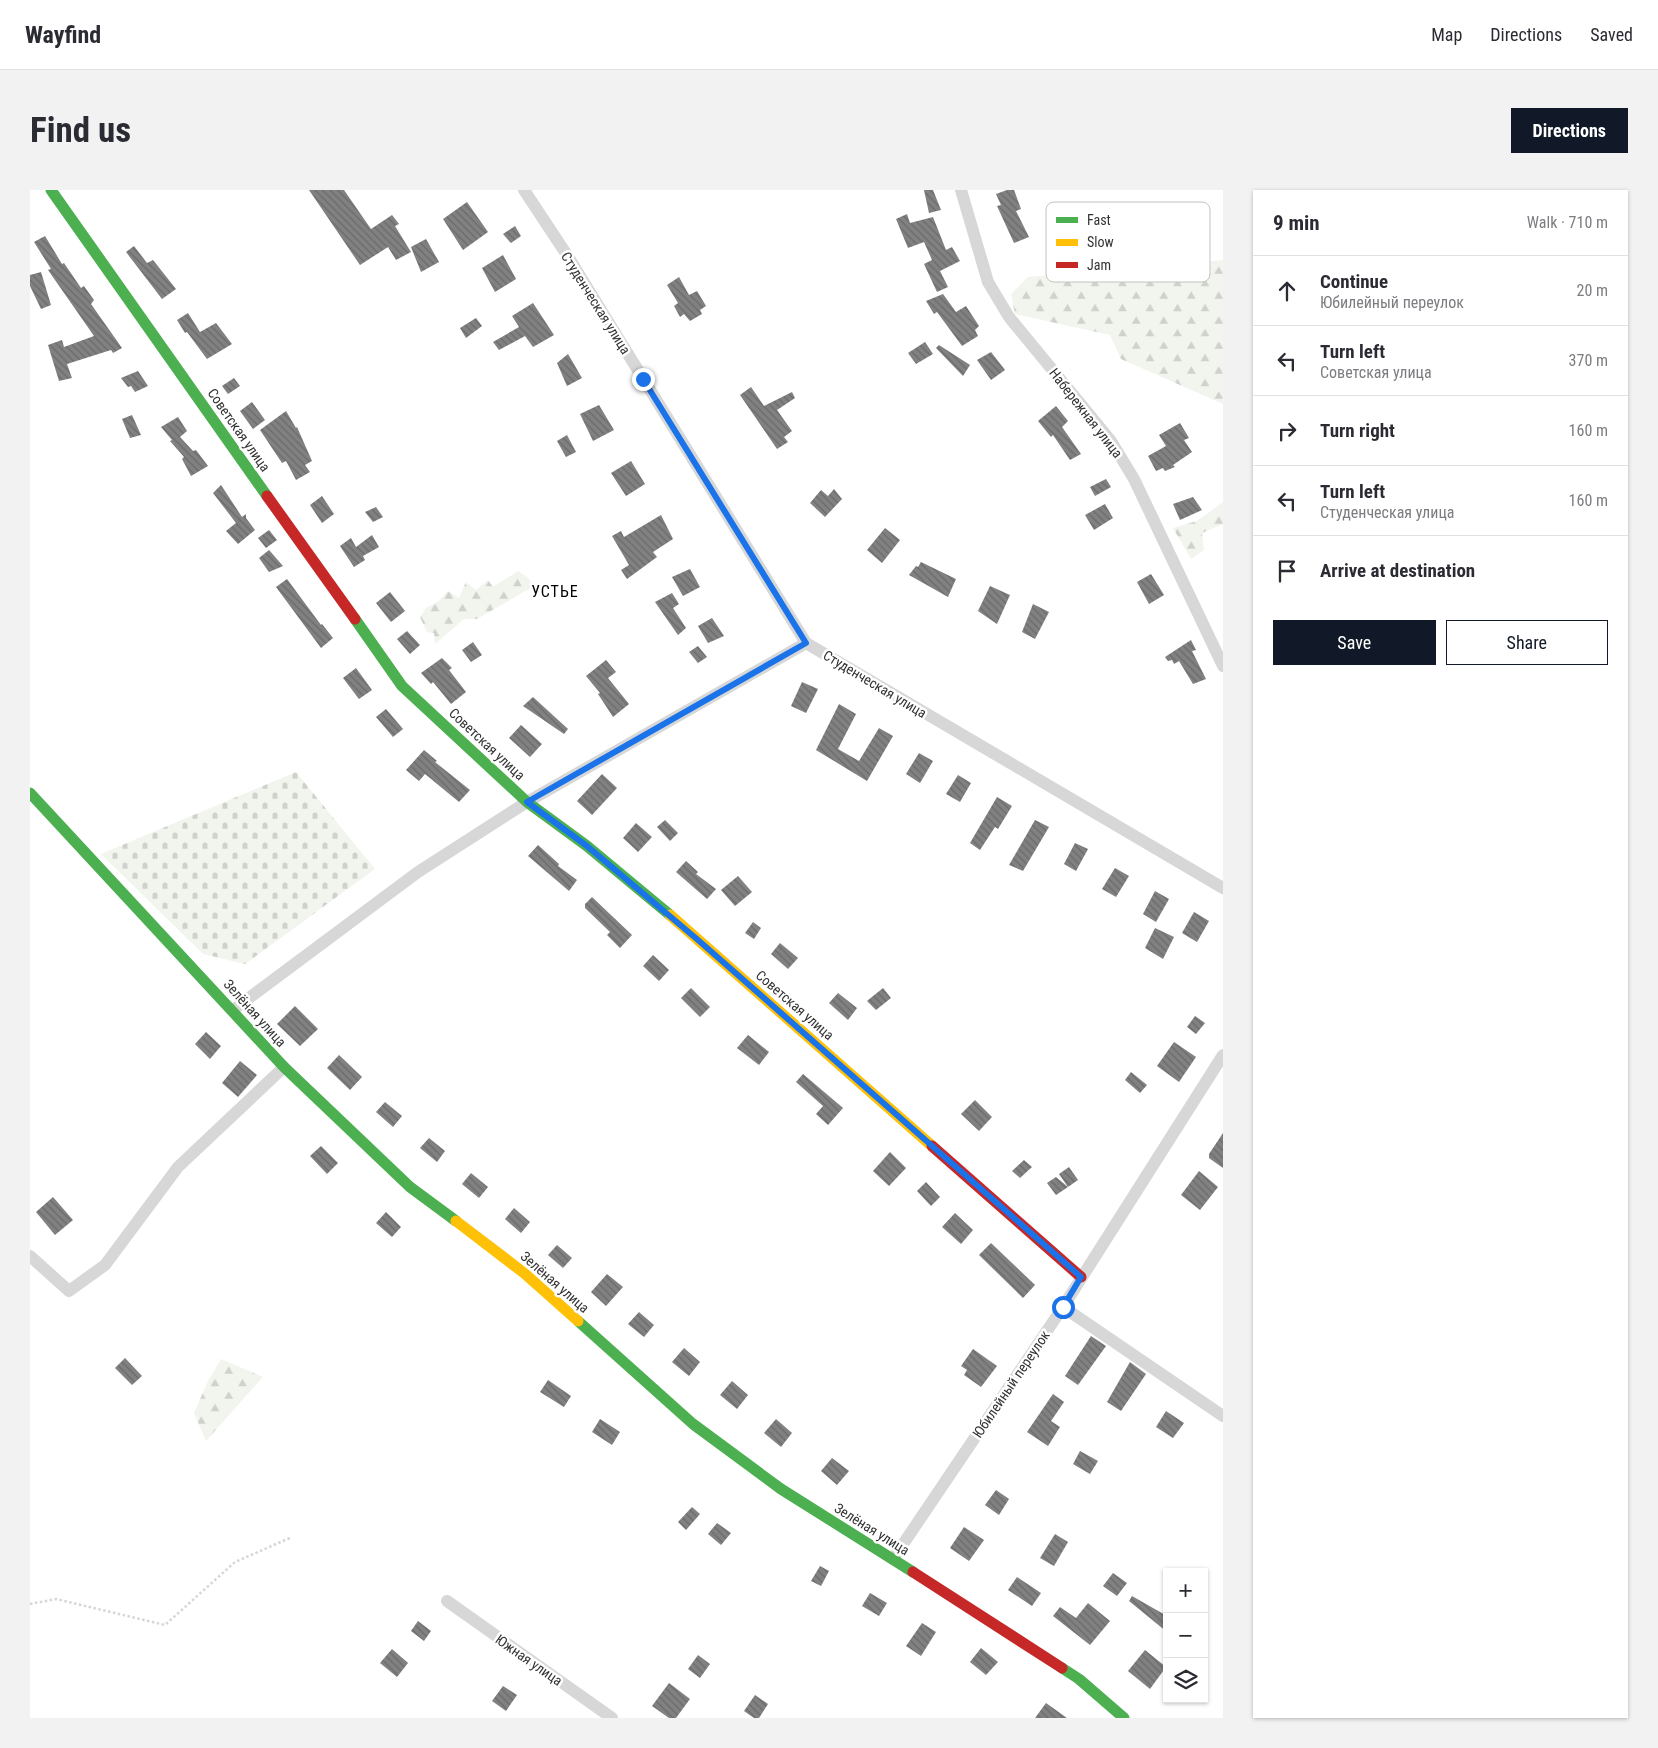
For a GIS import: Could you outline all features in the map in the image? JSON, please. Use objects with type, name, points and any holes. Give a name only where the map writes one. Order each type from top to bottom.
[{"type":"street","name":"Советская улица","points":[[51,190],[402,686],[527,802],[587,846],[698,940],[1081,1277]]},
{"type":"street","name":"Студенческая улица","points":[[524,190],[567,255],[806,643],[1223,888]]},
{"type":"street","name":"Набережная улица","points":[[961,190],[988,282],[1009,317],[1112,441],[1134,479],[1223,666]]},
{"type":"street","points":[[233,1010],[418,872],[527,802],[806,643]]},
{"type":"street","name":"Зелёная улица","points":[[30,793],[284,1067],[410,1187],[524,1273],[693,1424],[781,1489],[1079,1679],[1124,1718]]},
{"type":"street","name":"Юбилейный переулок","points":[[893,1559],[1063,1307],[1223,1055]]},
{"type":"street","points":[[30,1256],[69,1291],[105,1265],[178,1168],[284,1067]]},
{"type":"street","points":[[1063,1307],[1223,1416]]},
{"type":"street","name":"Южная улица","points":[[447,1601],[612,1718]]},
{"type":"path","points":[[30,1604],[56,1600],[165,1626],[235,1562],[292,1537]]},
{"type":"green space","points":[[1223,260],[1223,404],[1121,359],[1110,335],[1015,314],[1011,294],[1028,277],[1046,275],[1046,282],[1210,282],[1210,261]]},
{"type":"green space","points":[[1223,502],[1223,524],[1202,533],[1204,550],[1191,559],[1173,528],[1197,521]]},
{"type":"green space","points":[[518,571],[528,578],[534,586],[477,619],[464,619],[435,644],[434,633],[427,632],[420,617],[426,608],[439,601],[448,591],[459,598],[466,582],[476,590],[488,580],[493,587]]},
{"type":"green space","points":[[296,772],[375,869],[245,964],[203,954],[101,854]]},
{"type":"green space","points":[[221,1359],[263,1377],[206,1441],[194,1413],[208,1381]]},
{"type":"building","points":[[309,190],[344,190],[371,229],[392,215],[399,224],[395,226],[411,252],[396,260],[388,247],[360,265]]},
{"type":"building","points":[[924,190],[933,190],[941,210],[929,213]]},
{"type":"building","points":[[1007,190],[1014,190],[1021,209],[1016,211],[1029,237],[1014,243],[997,206],[1001,205],[996,194]]},
{"type":"building","points":[[467,202],[488,232],[463,250],[443,219]]},
{"type":"building","points":[[907,214],[910,223],[933,217],[946,250],[952,247],[960,261],[940,271],[948,287],[937,292],[924,264],[932,260],[924,242],[908,248],[896,219]]},
{"type":"building","points":[[515,226],[521,236],[511,243],[503,234]]},
{"type":"building","points":[[45,236],[62,264],[64,263],[81,288],[84,286],[94,300],[91,304],[122,348],[113,353],[111,350],[67,364],[72,378],[59,381],[48,345],[62,340],[64,347],[94,336],[48,270],[51,269],[34,242]]},
{"type":"building","points":[[426,239],[439,262],[421,272],[411,247]]},
{"type":"building","points":[[134,246],[147,263],[153,260],[176,289],[162,299],[126,252]]},
{"type":"building","points":[[503,255],[516,279],[495,292],[482,268]]},
{"type":"building","points":[[41,272],[51,305],[41,309],[30,286],[30,275]]},
{"type":"building","points":[[679,277],[689,295],[697,291],[706,306],[700,310],[702,314],[690,321],[684,314],[680,317],[674,306],[678,303],[667,285]]},
{"type":"building","points":[[943,294],[956,312],[966,306],[979,326],[975,330],[978,336],[962,346],[937,312],[934,314],[926,301]]},
{"type":"building","points":[[533,303],[554,335],[533,347],[525,336],[499,350],[493,342],[519,327],[512,316]]},
{"type":"building","points":[[188,313],[200,332],[216,323],[232,344],[207,359],[187,332],[185,333],[177,320]]},
{"type":"building","points":[[476,318],[482,326],[466,338],[460,328]]},
{"type":"building","points":[[925,342],[933,354],[916,364],[908,353]]},
{"type":"building","points":[[939,345],[970,365],[963,376],[936,348]]},
{"type":"building","points":[[991,352],[1005,370],[991,380],[977,360]]},
{"type":"building","points":[[568,354],[582,378],[567,386],[557,363]]},
{"type":"building","points":[[138,371],[148,386],[135,392],[121,378]]},
{"type":"building","points":[[234,378],[240,386],[228,394],[222,386]]},
{"type":"building","points":[[751,387],[764,406],[792,392],[795,398],[777,410],[792,431],[784,437],[788,442],[777,449],[740,395]]},
{"type":"building","points":[[252,402],[265,420],[253,429],[240,411]]},
{"type":"building","points":[[599,405],[614,430],[593,441],[580,414]]},
{"type":"building","points":[[1056,406],[1068,421],[1062,427],[1081,454],[1070,460],[1053,435],[1051,437],[1038,421]]},
{"type":"building","points":[[286,411],[297,427],[312,461],[305,465],[310,472],[296,480],[286,461],[282,463],[260,430]]},
{"type":"building","points":[[132,415],[141,435],[130,438],[122,419]]},
{"type":"building","points":[[178,417],[187,431],[180,437],[193,451],[196,450],[208,466],[191,476],[182,459],[184,457],[161,427]]},
{"type":"building","points":[[1180,423],[1189,438],[1184,440],[1192,452],[1173,465],[1175,467],[1165,471],[1163,468],[1156,471],[1148,456],[1166,446],[1159,435]]},
{"type":"building","points":[[567,435],[576,452],[566,457],[557,441]]},
{"type":"building","points":[[631,461],[645,484],[626,496],[611,473]]},
{"type":"building","points":[[1106,479],[1111,487],[1095,496],[1090,487]]},
{"type":"building","points":[[221,485],[242,517],[246,514],[246,518],[255,530],[238,544],[226,531],[236,523],[213,493]]},
{"type":"building","points":[[834,489],[842,499],[825,517],[810,503],[821,490],[828,496]]},
{"type":"building","points":[[322,496],[334,514],[322,523],[310,505]]},
{"type":"building","points":[[1193,497],[1202,510],[1180,520],[1173,504]]},
{"type":"building","points":[[1105,504],[1113,518],[1094,530],[1085,515]]},
{"type":"building","points":[[376,507],[383,517],[373,522],[365,512]]},
{"type":"building","points":[[661,515],[673,539],[653,552],[657,557],[627,579],[621,570],[629,565],[612,536],[621,531],[624,537]]},
{"type":"building","points":[[885,528],[900,540],[882,563],[867,550]]},
{"type":"building","points":[[269,530],[277,540],[266,548],[258,538]]},
{"type":"building","points":[[372,535],[379,547],[363,556],[365,560],[354,567],[340,546],[351,538],[356,547]]},
{"type":"building","points":[[269,550],[283,566],[269,572],[259,558]]},
{"type":"building","points":[[921,562],[956,579],[948,597],[909,575]]},
{"type":"building","points":[[690,569],[700,587],[683,596],[672,577]]},
{"type":"building","points":[[1151,574],[1164,595],[1149,604],[1137,582]]},
{"type":"building","points":[[287,579],[333,638],[321,648],[276,587]]},
{"type":"building","points":[[990,586],[1010,595],[997,624],[978,611]]},
{"type":"building","points":[[390,592],[405,611],[391,622],[376,603]]},
{"type":"building","points":[[672,593],[679,604],[673,608],[686,628],[678,635],[655,602]]},
{"type":"building","points":[[1033,604],[1049,612],[1035,639],[1022,632]]},
{"type":"building","points":[[712,618],[724,636],[708,643],[698,626]]},
{"type":"building","points":[[407,631],[420,645],[410,654],[397,639]]},
{"type":"building","points":[[1191,640],[1196,650],[1192,651],[1206,679],[1193,684],[1179,661],[1174,664],[1172,660],[1168,661],[1165,657]]},
{"type":"building","points":[[473,642],[482,655],[471,662],[462,650]]},
{"type":"building","points":[[698,646],[707,657],[698,663],[689,652]]},
{"type":"building","points":[[442,658],[452,668],[449,670],[466,692],[451,704],[433,682],[431,684],[421,673]]},
{"type":"building","points":[[606,660],[616,672],[608,678],[629,704],[613,717],[598,694],[600,693],[586,676]]},
{"type":"building","points":[[356,668],[372,690],[359,699],[343,678]]},
{"type":"building","points":[[802,682],[818,689],[806,713],[791,706]]},
{"type":"building","points":[[533,697],[568,729],[564,734],[523,706]]},
{"type":"building","points":[[839,704],[856,714],[838,749],[859,761],[879,728],[893,736],[867,781],[816,750]]},
{"type":"building","points":[[386,709],[403,729],[393,737],[376,717]]},
{"type":"building","points":[[521,725],[542,744],[530,757],[509,738]]},
{"type":"building","points":[[424,750],[437,761],[435,762],[470,790],[459,802],[425,774],[419,781],[406,770]]},
{"type":"building","points":[[919,753],[933,761],[920,783],[906,774]]},
{"type":"building","points":[[602,774],[617,788],[592,815],[577,801]]},
{"type":"building","points":[[958,775],[971,783],[960,802],[946,794]]},
{"type":"building","points":[[997,797],[1012,806],[998,829],[995,827],[980,850],[970,843]]},
{"type":"building","points":[[665,820],[678,833],[670,841],[657,827]]},
{"type":"building","points":[[1035,820],[1049,827],[1023,871],[1009,865]]},
{"type":"building","points":[[636,823],[652,837],[638,852],[623,838]]},
{"type":"building","points":[[1075,843],[1088,849],[1076,871],[1064,864]]},
{"type":"building","points":[[538,845],[559,864],[558,866],[577,880],[569,891],[528,856]]},
{"type":"building","points":[[686,861],[698,872],[696,874],[716,889],[707,899],[676,872]]},
{"type":"building","points":[[1115,868],[1129,876],[1116,897],[1102,889]]},
{"type":"building","points":[[738,876],[752,892],[735,906],[721,890]]},
{"type":"building","points":[[1155,891],[1169,899],[1156,922],[1143,914]]},
{"type":"building","points":[[592,897],[632,935],[620,948],[607,935],[610,932],[585,908],[585,904]]},
{"type":"building","points":[[1194,912],[1209,921],[1197,942],[1182,933]]},
{"type":"building","points":[[753,922],[761,928],[754,939],[745,933]]},
{"type":"building","points":[[1155,928],[1174,937],[1163,959],[1145,948]]},
{"type":"building","points":[[780,943],[798,958],[788,969],[771,954]]},
{"type":"building","points":[[653,955],[669,970],[659,981],[643,966]]},
{"type":"building","points":[[691,988],[710,1007],[700,1017],[681,998]]},
{"type":"building","points":[[883,988],[891,998],[876,1010],[867,1001]]},
{"type":"building","points":[[838,993],[857,1008],[848,1020],[829,1003]]},
{"type":"building","points":[[295,1006],[318,1029],[300,1046],[277,1024]]},
{"type":"building","points":[[1195,1016],[1205,1023],[1196,1034],[1187,1027]]},
{"type":"building","points":[[206,1032],[221,1046],[210,1059],[195,1044]]},
{"type":"building","points":[[748,1035],[769,1052],[759,1065],[737,1048]]},
{"type":"building","points":[[1174,1042],[1196,1057],[1179,1082],[1157,1066]]},
{"type":"building","points":[[339,1055],[362,1077],[350,1090],[327,1068]]},
{"type":"building","points":[[240,1061],[257,1075],[238,1097],[222,1083]]},
{"type":"building","points":[[1131,1072],[1147,1085],[1140,1093],[1125,1080]]},
{"type":"building","points":[[803,1074],[843,1108],[828,1125],[816,1114],[823,1106],[796,1082]]},
{"type":"building","points":[[975,1100],[992,1117],[979,1131],[961,1114]]},
{"type":"building","points":[[385,1102],[402,1116],[393,1127],[376,1112]]},
{"type":"building","points":[[1223,1133],[1223,1168],[1209,1158],[1209,1154]]},
{"type":"building","points":[[429,1138],[445,1151],[437,1162],[420,1148]]},
{"type":"building","points":[[321,1146],[338,1163],[327,1174],[310,1156]]},
{"type":"building","points":[[890,1152],[906,1168],[889,1186],[873,1171]]},
{"type":"building","points":[[1024,1160],[1032,1167],[1020,1178],[1012,1171]]},
{"type":"building","points":[[1069,1167],[1078,1180],[1068,1187],[1059,1174]]},
{"type":"building","points":[[1199,1171],[1218,1187],[1200,1210],[1181,1195]]},
{"type":"building","points":[[471,1173],[488,1187],[479,1198],[462,1184]]},
{"type":"building","points":[[1056,1177],[1068,1187],[1056,1195],[1047,1183]]},
{"type":"building","points":[[926,1182],[940,1197],[931,1206],[917,1191]]},
{"type":"building","points":[[53,1197],[73,1220],[55,1235],[36,1212]]},
{"type":"building","points":[[514,1208],[530,1222],[521,1233],[505,1219]]},
{"type":"building","points":[[386,1212],[401,1227],[392,1237],[376,1223]]},
{"type":"building","points":[[955,1213],[973,1230],[961,1244],[942,1227]]},
{"type":"building","points":[[991,1243],[1035,1285],[1023,1298],[979,1255]]},
{"type":"building","points":[[557,1245],[572,1258],[563,1268],[548,1255]]},
{"type":"building","points":[[607,1274],[623,1287],[606,1306],[591,1292]]},
{"type":"building","points":[[639,1312],[654,1325],[644,1337],[628,1324]]},
{"type":"building","points":[[1091,1336],[1106,1346],[1078,1385],[1065,1376]]},
{"type":"building","points":[[684,1348],[700,1362],[689,1376],[672,1362]]},
{"type":"building","points":[[973,1349],[997,1366],[981,1387],[964,1375],[967,1370],[961,1366]]},
{"type":"building","points":[[125,1358],[142,1376],[132,1385],[115,1368]]},
{"type":"building","points":[[1130,1362],[1146,1374],[1121,1411],[1107,1402]]},
{"type":"building","points":[[548,1380],[571,1396],[564,1407],[540,1392]]},
{"type":"building","points":[[732,1381],[748,1395],[737,1409],[720,1395]]},
{"type":"building","points":[[1053,1394],[1064,1402],[1051,1421],[1060,1427],[1048,1446],[1027,1432]]},
{"type":"building","points":[[1166,1411],[1184,1423],[1173,1438],[1156,1427]]},
{"type":"building","points":[[600,1419],[620,1432],[612,1445],[592,1432]]},
{"type":"building","points":[[776,1419],[792,1433],[781,1447],[764,1433]]},
{"type":"building","points":[[1080,1451],[1098,1461],[1090,1474],[1073,1464]]},
{"type":"building","points":[[832,1458],[849,1471],[837,1485],[821,1471]]},
{"type":"building","points":[[996,1490],[1009,1499],[999,1515],[985,1505]]},
{"type":"building","points":[[692,1507],[700,1514],[686,1530],[678,1522]]},
{"type":"building","points":[[717,1523],[731,1533],[721,1545],[708,1534]]},
{"type":"building","points":[[964,1527],[984,1540],[969,1561],[950,1548]]},
{"type":"building","points":[[1055,1534],[1068,1542],[1054,1566],[1040,1558]]},
{"type":"building","points":[[820,1566],[829,1571],[821,1586],[811,1581]]},
{"type":"building","points":[[1113,1573],[1127,1583],[1117,1596],[1103,1586]]},
{"type":"building","points":[[1017,1577],[1041,1593],[1032,1606],[1008,1590]]},
{"type":"building","points":[[870,1593],[887,1603],[879,1616],[862,1606]]},
{"type":"building","points":[[1132,1596],[1163,1614],[1163,1629],[1129,1601]]},
{"type":"building","points":[[1088,1603],[1110,1621],[1090,1645],[1053,1616],[1060,1607],[1076,1618]]},
{"type":"building","points":[[418,1621],[431,1631],[424,1641],[411,1631]]},
{"type":"building","points":[[922,1623],[936,1632],[921,1656],[906,1646]]},
{"type":"building","points":[[981,1648],[998,1662],[986,1675],[970,1662]]},
{"type":"building","points":[[392,1649],[408,1663],[397,1677],[380,1663]]},
{"type":"building","points":[[1145,1650],[1163,1665],[1163,1671],[1150,1689],[1128,1671]]},
{"type":"building","points":[[698,1655],[710,1664],[700,1678],[688,1669]]},
{"type":"building","points":[[669,1683],[690,1699],[676,1718],[669,1718],[652,1706]]},
{"type":"building","points":[[503,1686],[517,1695],[506,1711],[492,1701]]},
{"type":"building","points":[[755,1695],[768,1704],[759,1718],[754,1718],[744,1711]]},
{"type":"building","points":[[1046,1703],[1067,1718],[1035,1718]]},
{"type":"traffic: fast","points":[[51,190],[267,496]]},
{"type":"traffic: fast","points":[[355,619],[402,686],[527,802],[587,846],[670,915]]},
{"type":"traffic: fast","points":[[30,793],[284,1067],[410,1187],[456,1221]]},
{"type":"traffic: fast","points":[[578,1321],[693,1424],[781,1489],[913,1572]]},
{"type":"traffic: fast","points":[[1062,1668],[1079,1679],[1124,1718]]},
{"type":"traffic: slow","points":[[670,915],[932,1146]]},
{"type":"traffic: slow","points":[[456,1221],[524,1273],[578,1321]]},
{"type":"traffic: jam","points":[[267,496],[355,619]]},
{"type":"traffic: jam","points":[[932,1146],[1081,1277]]},
{"type":"traffic: jam","points":[[913,1572],[1062,1668]]},
{"type":"district","name":"УСТЬЕ","points":[[555,591]]},
{"type":"route","points":[[643,379],[806,643],[527,802],[587,846],[698,940],[1081,1277],[1063,1307]]}]
